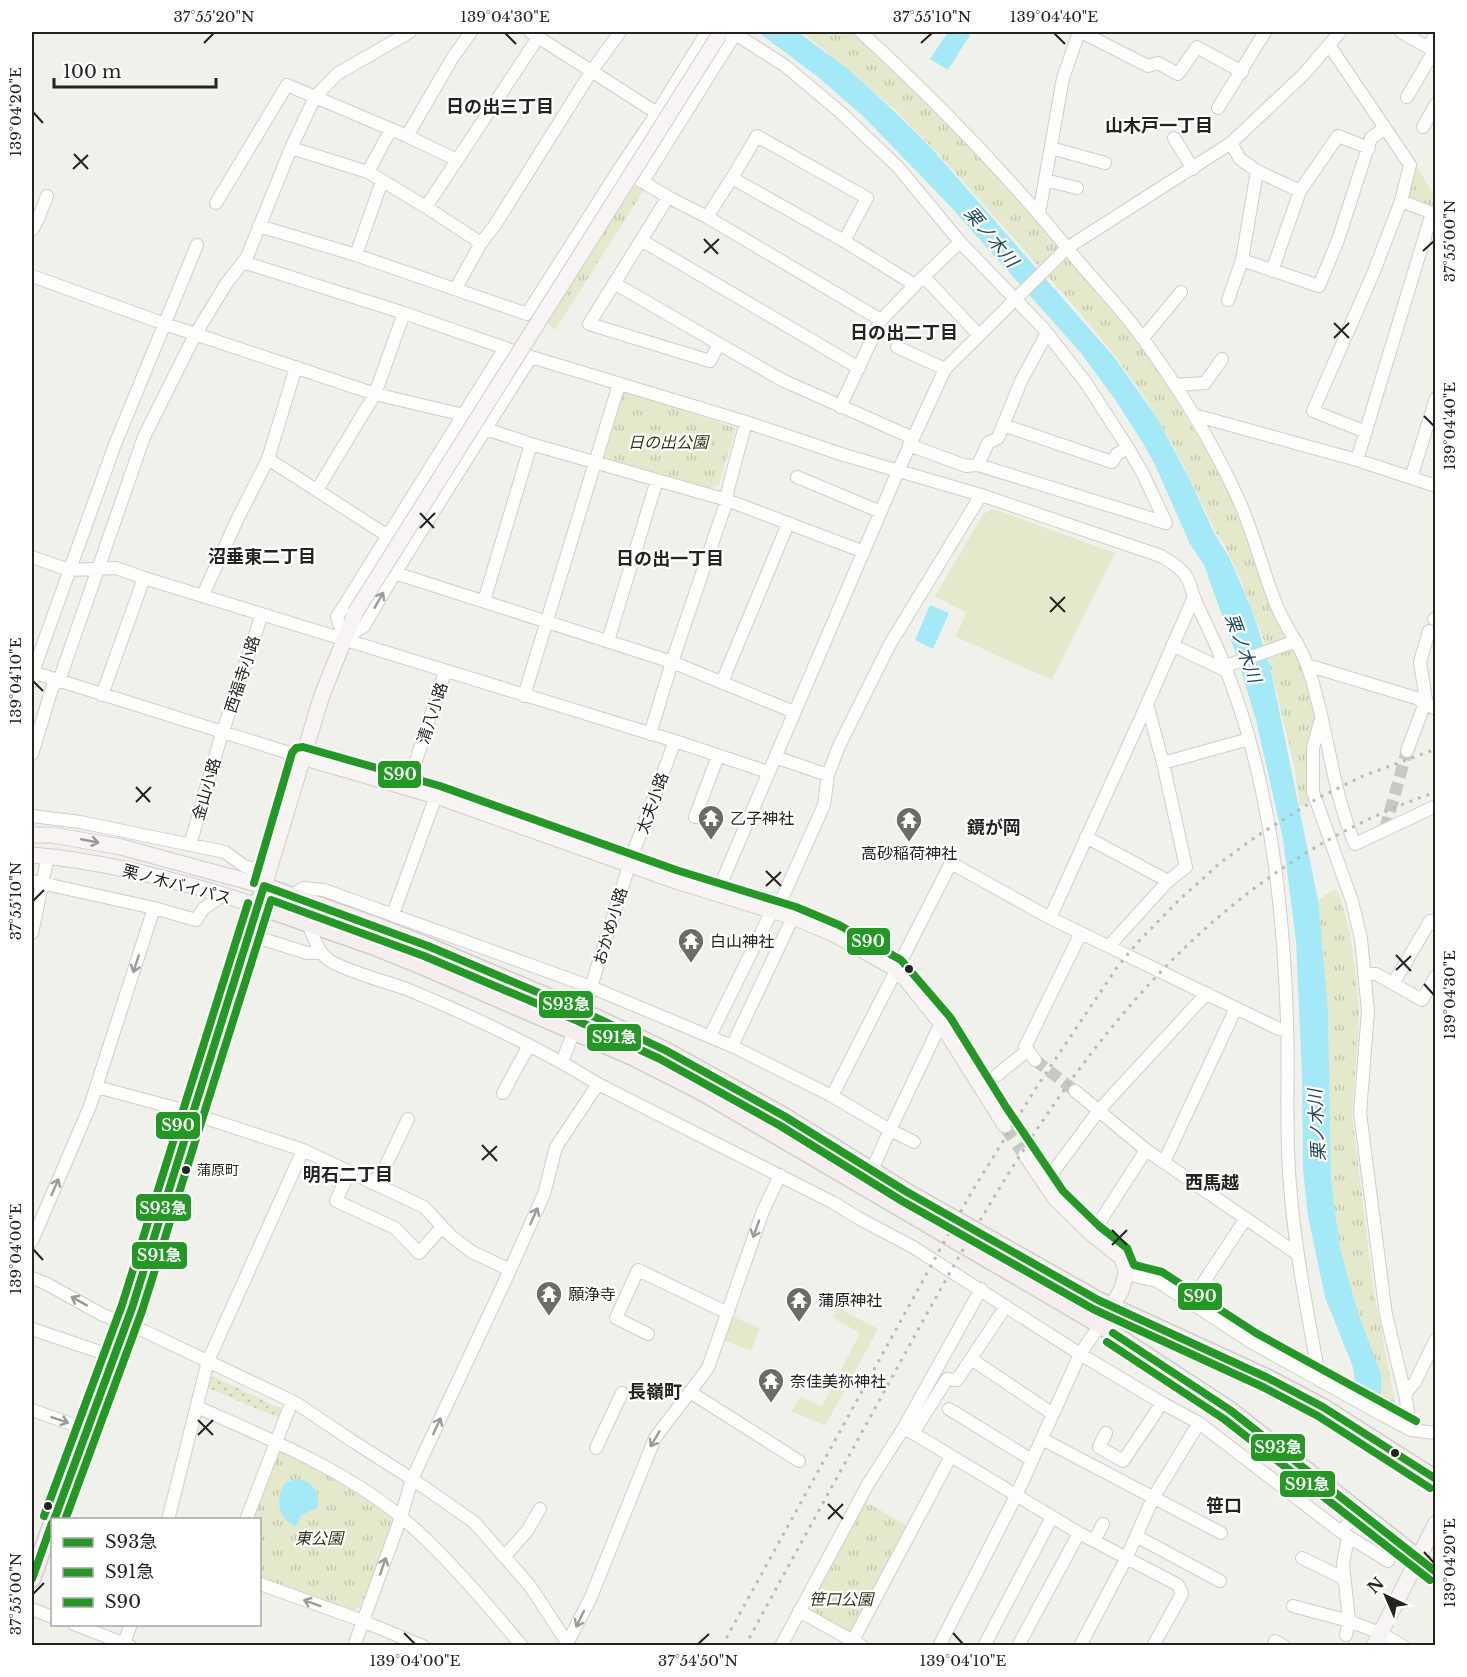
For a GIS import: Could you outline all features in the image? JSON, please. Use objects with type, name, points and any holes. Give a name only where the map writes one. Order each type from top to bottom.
[{"type":"highway","name":"栗ノ木バイパス","points":[[266,879],[293,895],[428,946],[582,1011],[665,1050],[1006,1248],[1111,1306],[1268,1378],[1323,1407],[1436,1479]]},
{"type":"highway","points":[[54,1518],[127,1324],[266,879]]},
{"type":"highway","name":"栗ノ木バイパス","points":[[258,906],[375,946],[635,1058],[700,1091],[1100,1325],[1230,1410],[1436,1572]]},
{"type":"highway","points":[[32,1579],[51,1527]]},
{"type":"main road","points":[[266,879],[322,695],[355,613],[723,33]]},
{"type":"main road","points":[[302,757],[435,796],[629,865],[717,893],[772,915],[793,917],[834,934],[896,969],[940,1023],[1005,1125]]},
{"type":"main road","name":"栗ノ木バイパス","points":[[32,834],[52,835],[121,847],[266,879]]},
{"type":"main road","name":"栗ノ木バイパス","points":[[32,855],[102,864],[258,906]]},
{"type":"main road","points":[[1026,1155],[1055,1198],[1092,1234],[1120,1256],[1126,1274],[1121,1291],[1100,1325]]},
{"type":"main road","points":[[1377,1639],[1436,1523]]},
{"type":"street","points":[[32,754],[53,685],[58,681],[144,437],[195,335],[226,284],[247,257],[291,148],[315,98],[337,74],[410,32]]},
{"type":"street","points":[[407,136],[453,57],[471,32]]},
{"type":"street","points":[[456,288],[481,243],[495,225],[591,72],[620,32]]},
{"type":"street","points":[[861,32],[954,120],[1039,214],[1143,338],[1194,415],[1236,494],[1291,643],[1307,665],[1322,718],[1334,780],[1355,843],[1436,806]]},
{"type":"street","points":[[1039,214],[1063,78],[1080,32],[1148,66],[1158,63],[1178,74],[1197,47],[1242,72]]},
{"type":"street","points":[[1218,108],[1265,32]]},
{"type":"street","points":[[1401,32],[1433,50]]},
{"type":"street","points":[[259,226],[357,255],[527,314],[657,113],[723,33]]},
{"type":"street","points":[[643,181],[723,33]]},
{"type":"street","points":[[614,283],[782,380],[966,466],[978,465],[1166,523],[1143,474],[1086,383],[1047,333],[960,242],[898,167],[784,65],[723,33]]},
{"type":"street","points":[[426,207],[534,34],[657,113]]},
{"type":"street","points":[[1407,97],[1433,50],[1436,34]]},
{"type":"street","points":[[717,893],[911,442],[945,369],[1067,248],[1231,143],[1304,74],[1334,35],[1385,128],[1410,165],[1401,201],[1373,274],[1313,411],[1366,432]]},
{"type":"street","points":[[216,203],[287,85],[457,160]]},
{"type":"street","points":[[1423,127],[1436,104]]},
{"type":"street","points":[[1242,260],[1319,286],[1338,240],[1371,138],[1385,128]]},
{"type":"street","points":[[368,172],[391,129]]},
{"type":"street","points":[[707,217],[757,136],[867,198],[844,241]]},
{"type":"street","points":[[1272,271],[1300,191],[1338,136],[1369,148]]},
{"type":"street","points":[[1174,138],[1193,169]]},
{"type":"street","points":[[1231,143],[1240,159],[1257,171],[1300,191]]},
{"type":"street","points":[[291,148],[368,172],[481,243]]},
{"type":"street","points":[[1051,148],[1105,163]]},
{"type":"street","points":[[620,168],[881,320]]},
{"type":"street","points":[[1228,300],[1242,260],[1257,171]]},
{"type":"street","points":[[732,178],[919,281],[978,334]]},
{"type":"street","points":[[1045,180],[1077,188]]},
{"type":"street","points":[[357,255],[382,181]]},
{"type":"street","points":[[34,222],[47,196]]},
{"type":"street","points":[[668,197],[589,324],[710,361],[720,344]]},
{"type":"street","points":[[1357,460],[1432,213],[1401,201]]},
{"type":"street","points":[[641,240],[858,368]]},
{"type":"street","points":[[840,407],[881,320],[960,242]]},
{"type":"street","points":[[197,244],[114,447],[32,675],[58,681],[302,757]]},
{"type":"street","points":[[243,262],[404,313],[531,357],[746,422],[844,455],[981,495],[1161,556],[1173,563],[1186,576],[1228,667],[1264,798],[1275,867],[1283,950],[1287,1030],[1286,1118],[1296,1252],[1320,1381]]},
{"type":"street","points":[[32,276],[195,335],[375,394],[464,415],[486,429],[531,444],[727,500],[864,552]]},
{"type":"street","points":[[1143,338],[1181,292]]},
{"type":"street","points":[[317,490],[375,394],[404,313]]},
{"type":"street","points":[[978,465],[988,442],[998,438],[1021,381],[1047,333]]},
{"type":"street","points":[[897,346],[945,369]]},
{"type":"street","points":[[344,639],[337,617],[505,348]]},
{"type":"street","points":[[344,639],[363,626],[531,357]]},
{"type":"street","points":[[1175,385],[1205,383],[1222,359]]},
{"type":"street","points":[[202,595],[268,459],[296,367]]},
{"type":"street","points":[[524,696],[619,384]]},
{"type":"street","points":[[1412,478],[1436,398]]},
{"type":"street","points":[[1194,415],[1357,460],[1436,486]]},
{"type":"street","points":[[650,734],[727,500],[746,422]]},
{"type":"street","points":[[1003,425],[1112,462],[1117,454],[1128,448]]},
{"type":"street","points":[[484,601],[531,444]]},
{"type":"street","points":[[268,459],[388,536]]},
{"type":"street","points":[[796,477],[881,512]]},
{"type":"street","points":[[608,641],[657,480]]},
{"type":"street","points":[[710,1036],[772,915],[824,805],[828,775],[839,746],[890,644],[981,495]]},
{"type":"street","points":[[722,682],[788,524]]},
{"type":"street","points":[[32,557],[69,570],[116,567],[144,578],[675,741],[768,772]]},
{"type":"street","points":[[395,573],[672,662],[794,712]]},
{"type":"street","points":[[102,695],[144,578]]},
{"type":"street","points":[[1050,918],[1194,597]]},
{"type":"street","name":"西福寺小路","points":[[223,733],[262,614]]},
{"type":"street","points":[[1430,706],[1426,700],[1420,662],[1433,623]]},
{"type":"street","points":[[1172,645],[1228,667],[1291,643]]},
{"type":"street","points":[[1307,665],[1416,698],[1430,706]]},
{"type":"street","name":"清八小路","points":[[406,788],[445,672]]},
{"type":"street","points":[[1110,946],[1168,881],[1186,867],[1163,763],[1147,704]]},
{"type":"street","points":[[1407,751],[1430,706]]},
{"type":"street","points":[[1322,718],[1313,748],[1313,792],[1352,901],[1360,939],[1368,1011],[1360,1113],[1386,1315],[1411,1430]]},
{"type":"street","name":"金山小路","points":[[190,845],[223,733]]},
{"type":"street","points":[[1163,763],[1249,739]]},
{"type":"street","name":"太夫小路","points":[[629,865],[675,741]]},
{"type":"street","points":[[695,818],[718,756]]},
{"type":"street","points":[[775,757],[828,775]]},
{"type":"street","points":[[393,914],[435,796]]},
{"type":"street","points":[[32,816],[80,822],[225,852],[266,879]]},
{"type":"street","points":[[1086,837],[1168,881]]},
{"type":"street","points":[[32,933],[38,882],[48,856]]},
{"type":"street","points":[[832,1096],[951,863],[1050,918],[1279,1029],[1287,1030]]},
{"type":"street","name":"おかめ小路","points":[[562,1062],[591,987],[629,865]]},
{"type":"street","points":[[38,882],[154,908],[196,920],[203,909],[223,895]]},
{"type":"street","points":[[293,895],[303,888],[324,890],[591,987],[732,1046],[832,1096],[914,1142]]},
{"type":"street","points":[[32,1241],[97,1087],[154,908]]},
{"type":"street","points":[[732,1046],[793,917]]},
{"type":"street","points":[[1393,984],[1430,921],[1436,925]]},
{"type":"street","points":[[308,924],[318,948],[330,961],[409,990],[529,1045],[598,1084],[780,1175],[913,1247],[1080,1354],[1199,1423],[1345,1535],[1388,1561]]},
{"type":"street","points":[[981,1088],[1032,1055],[1025,1047],[1081,933]]},
{"type":"street","points":[[266,940],[307,953],[322,953]]},
{"type":"street","points":[[1364,974],[1376,974],[1422,1000],[1436,976]]},
{"type":"street","points":[[1045,1183],[1099,1110],[1207,993]]},
{"type":"street","points":[[1164,1162],[1236,1008]]},
{"type":"street","points":[[872,1170],[940,1023]]},
{"type":"street","points":[[503,1093],[529,1045]]},
{"type":"street","points":[[354,1646],[412,1479],[543,1194],[556,1147],[598,1084]]},
{"type":"street","points":[[97,1087],[192,1114],[303,1150],[424,1207],[442,1227],[472,1251],[510,1270]]},
{"type":"street","points":[[1075,1091],[1146,1150],[1296,1252]]},
{"type":"street","points":[[372,1183],[382,1171],[408,1119]]},
{"type":"street","points":[[169,1518],[208,1361],[303,1150]]},
{"type":"street","points":[[1092,1234],[1146,1150]]},
{"type":"street","points":[[349,1172],[336,1201],[395,1228],[419,1253],[442,1227]]},
{"type":"street","points":[[567,1645],[591,1598],[655,1438],[708,1368],[763,1211],[780,1175]]},
{"type":"street","points":[[1190,1303],[1246,1218]]},
{"type":"street","points":[[648,1334],[616,1318],[638,1270],[728,1313]]},
{"type":"street","points":[[1126,1274],[1157,1281],[1251,1342],[1386,1418],[1411,1430],[1436,1433]]},
{"type":"street","points":[[32,1278],[103,1315],[292,1401],[412,1479],[474,1522],[530,1586],[567,1645]]},
{"type":"street","points":[[908,1431],[981,1289]]},
{"type":"street","points":[[781,1646],[868,1484],[947,1379],[957,1380],[1006,1306]]},
{"type":"street","points":[[939,1646],[1016,1496],[1080,1354],[1100,1325]]},
{"type":"street","points":[[32,1329],[97,1351]]},
{"type":"street","points":[[1405,1394],[1415,1382],[1436,1339]]},
{"type":"street","points":[[971,1359],[1053,1414]]},
{"type":"street","points":[[690,1392],[799,1461]]},
{"type":"street","points":[[596,1448],[622,1393]]},
{"type":"street","points":[[247,1518],[292,1401]]},
{"type":"street","points":[[1106,1433],[1099,1447],[1123,1461],[1162,1403]]},
{"type":"street","points":[[197,1407],[318,1462],[364,1490],[400,1517],[447,1562],[522,1646]]},
{"type":"street","points":[[949,1409],[1032,1460]]},
{"type":"street","points":[[32,1410],[88,1430]]},
{"type":"street","points":[[1080,1646],[1126,1559],[1153,1498],[1199,1423]]},
{"type":"street","points":[[908,1431],[1079,1533],[1178,1585],[1182,1594],[1153,1646]]},
{"type":"street","points":[[1042,1439],[1221,1533]]},
{"type":"street","points":[[799,1611],[855,1644],[951,1456]]},
{"type":"street","points":[[504,1557],[527,1532],[540,1509]]},
{"type":"street","points":[[1346,1635],[1349,1621],[1343,1578],[1345,1535],[1358,1512]]},
{"type":"street","points":[[984,1646],[1052,1517]]},
{"type":"street","points":[[1094,1541],[1103,1524]]},
{"type":"street","points":[[1018,1646],[1079,1533]]},
{"type":"street","points":[[1136,1536],[1220,1581]]},
{"type":"street","points":[[1302,1558],[1343,1578]]},
{"type":"street","points":[[261,1584],[364,1621],[423,1646]]},
{"type":"street","points":[[1293,1606],[1349,1621],[1377,1639],[1403,1646]]},
{"type":"street","points":[[32,1609],[51,1617]]},
{"type":"street","points":[[79,1626],[125,1645],[130,1626]]},
{"type":"green space","points":[[802,32],[852,32],[947,118],[1127,327],[1150,357],[1194,430],[1197,428],[1235,498],[1303,665],[1315,723],[1312,800],[1300,807],[1294,766],[1265,643],[1239,576],[1181,460],[1147,401],[1116,357],[1073,305],[941,157],[893,108]]},
{"type":"green space","points":[[1417,167],[1435,197],[1435,206],[1410,199],[1408,194]]},
{"type":"green space","points":[[635,185],[644,190],[555,330],[536,313],[613,192],[626,199]]},
{"type":"green space","name":"日の出公園","points":[[622,390],[736,428],[719,484],[706,491],[600,456]]},
{"type":"green space","points":[[994,509],[1115,553],[1052,680],[956,637],[966,613],[935,596],[983,514]]},
{"type":"green space","points":[[1335,889],[1339,893],[1350,932],[1358,994],[1359,1019],[1352,1115],[1374,1293],[1396,1407],[1391,1410],[1381,1405],[1381,1374],[1358,1313],[1340,1248],[1331,1177],[1328,1009],[1318,900]]},
{"type":"green space","points":[[838,1308],[878,1329],[825,1426],[792,1411],[800,1397],[822,1406],[860,1333],[833,1318]]},
{"type":"green space","points":[[733,1317],[760,1328],[751,1351],[725,1341]]},
{"type":"green space","points":[[214,1377],[284,1410],[281,1419],[208,1388],[210,1378]]},
{"type":"green space","name":"東公園","points":[[283,1450],[391,1515],[393,1523],[361,1606],[352,1612],[261,1577],[261,1518],[253,1518],[277,1453]]},
{"type":"green space","name":"笹口公園","points":[[866,1502],[908,1526],[851,1633],[812,1612],[810,1606]]},
{"type":"water","name":"栗ノ木川","points":[[758,32],[798,32],[849,70],[933,150],[1114,357],[1157,418],[1189,478],[1214,533],[1229,557],[1252,610],[1270,666],[1318,900],[1328,1009],[1331,1177],[1335,1212],[1340,1248],[1358,1313],[1381,1374],[1381,1405],[1356,1390],[1353,1367],[1325,1297],[1308,1216],[1303,1169],[1302,1076],[1296,940],[1283,839],[1256,720],[1236,654],[1204,565],[1190,544],[1143,443],[1081,353],[950,206],[863,116],[818,77]]},
{"type":"water","points":[[948,32],[964,32],[970,35],[948,70],[930,59]]},
{"type":"water","points":[[930,605],[949,613],[933,649],[915,640]]},
{"type":"water","points":[[294,1479],[310,1484],[316,1492],[318,1502],[317,1508],[301,1515],[298,1524],[294,1526],[284,1518],[279,1502],[284,1484]]},
{"type":"tunnel","points":[[1385,829],[1407,751]]},
{"type":"tunnel","points":[[1035,1060],[1075,1091]]},
{"type":"tunnel","points":[[1005,1125],[1026,1155]]},
{"type":"railway","points":[[722,1646],[971,1193],[1036,1088],[1118,966],[1179,900],[1220,863],[1257,836],[1318,798],[1363,776],[1436,749]]},
{"type":"railway","points":[[745,1646],[956,1261],[1007,1176],[1061,1094],[1120,1017],[1186,947],[1260,884],[1342,832],[1436,792]]},
{"type":"transit line","name":"S90","points":[[254,883],[292,753],[296,748],[303,747],[440,786],[676,870],[796,907],[839,925],[901,960],[950,1017],[1006,1107],[1063,1191],[1099,1226],[1127,1248],[1134,1265],[1162,1272],[1256,1333],[1416,1421]]},
{"type":"transit line","name":"S93急","points":[[55,1518],[132,1308],[264,886],[428,946],[582,1011],[665,1050],[784,1116],[907,1192],[1098,1300],[1268,1378],[1323,1407],[1436,1479]]},
{"type":"transit line","name":"S91急","points":[[66,1518],[142,1311],[271,900],[424,956],[578,1021],[660,1059],[779,1125],[902,1201],[1093,1309],[1263,1387],[1318,1416],[1430,1488]]},
{"type":"transit line","name":"S90","points":[[44,1516],[122,1305],[248,903]]},
{"type":"transit line","name":"S93急","points":[[1113,1333],[1230,1410],[1436,1572]]},
{"type":"transit line","name":"S91急","points":[[1107,1342],[1224,1419],[1430,1580]]},
{"type":"transit line","name":"S93急","points":[[32,1579],[51,1526]]},
{"type":"place","name":"乙子神社","points":[[711,841]]},
{"type":"place","name":"高砂稲荷神社","points":[[909,843]]},
{"type":"place","name":"白山神社","points":[[691,964]]},
{"type":"place","name":"蒲原町","points":[[186,1170]]},
{"type":"place","name":"願浄寺","points":[[549,1317]]},
{"type":"place","name":"蒲原神社","points":[[799,1323]]},
{"type":"place","name":"奈佳美祢神社","points":[[771,1404]]},
{"type":"district","name":"日の出三丁目","points":[[500,107]]},
{"type":"district","name":"山木戸一丁目","points":[[1159,126]]},
{"type":"district","name":"日の出二丁目","points":[[904,333]]},
{"type":"district","name":"沼垂東二丁目","points":[[262,557]]},
{"type":"district","name":"日の出一丁目","points":[[670,559]]},
{"type":"district","name":"鏡が岡","points":[[994,828]]},
{"type":"district","name":"明石二丁目","points":[[348,1175]]},
{"type":"district","name":"西馬越","points":[[1212,1183]]},
{"type":"district","name":"長嶺町","points":[[655,1392]]},
{"type":"district","name":"笹口","points":[[1224,1506]]}]
